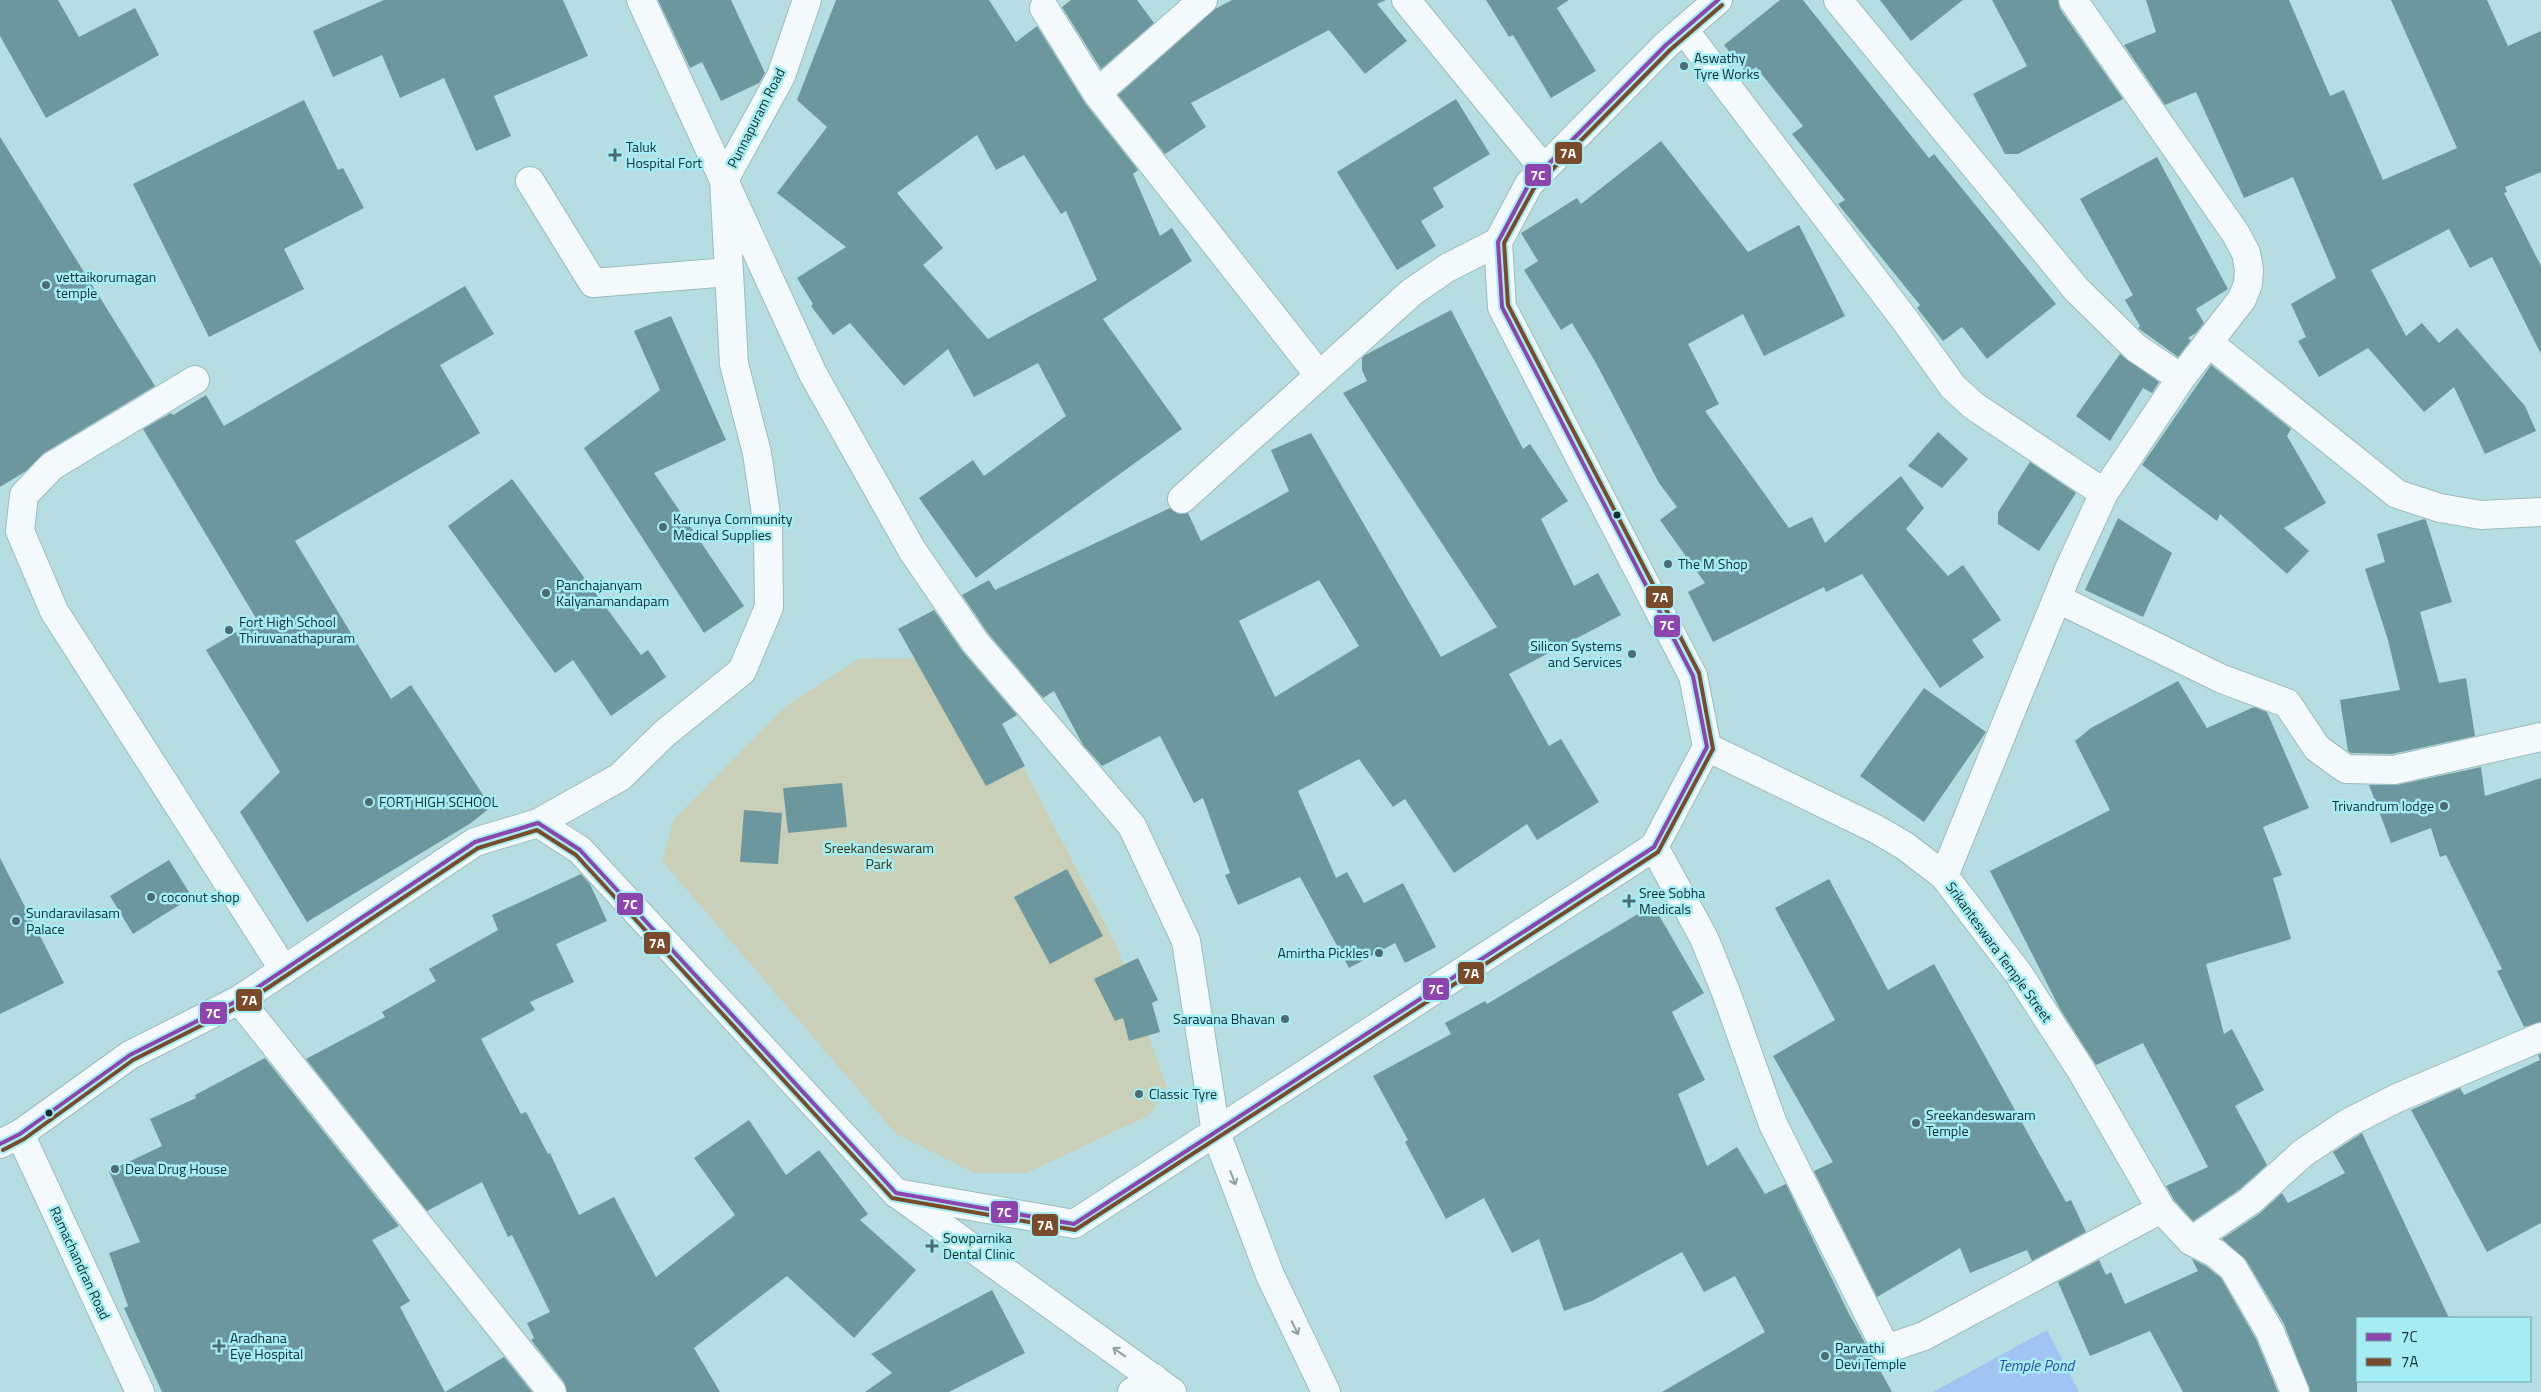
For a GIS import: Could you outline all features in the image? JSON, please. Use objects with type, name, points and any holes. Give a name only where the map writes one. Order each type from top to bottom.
[{"type":"street","points":[[641,0],[813,374],[912,550],[975,642],[1132,826],[1186,941],[1216,1133],[1270,1275],[1326,1392]]},
{"type":"street","name":"Punnapuram Road","points":[[724,180],[781,76],[807,0]]},
{"type":"street","points":[[1097,93],[1203,0]]},
{"type":"street","points":[[1406,0],[1544,169]]},
{"type":"street","points":[[896,1192],[1074,1224],[1654,847],[1707,747],[1693,676],[1502,306],[1498,242],[1529,184],[1666,45],[1718,0]]},
{"type":"street","points":[[1838,0],[2076,289],[2136,348],[2181,378]]},
{"type":"street","points":[[1944,876],[2058,599],[2104,493],[2181,378],[2236,310],[2245,291],[2249,269],[2246,253],[2221,210],[2159,125],[2073,0]]},
{"type":"street","points":[[1044,8],[1097,93],[1319,376]]},
{"type":"street","points":[[1684,30],[1902,316],[1953,387],[1982,411],[2104,493]]},
{"type":"street","points":[[10,1139],[130,1056],[239,1000],[475,842],[538,823],[620,778],[665,733],[742,671],[769,607],[768,528],[757,453],[734,364],[724,180]]},
{"type":"street","points":[[530,182],[593,284],[729,272]]},
{"type":"street","points":[[1182,500],[1412,292],[1447,268],[1498,242]]},
{"type":"street","points":[[2209,343],[2397,494],[2440,508],[2481,515],[2541,512]]},
{"type":"street","points":[[195,380],[52,466],[24,495],[10,535],[54,611],[284,970]]},
{"type":"street","points":[[2058,599],[2222,679],[2287,703],[2317,748],[2346,769],[2394,770],[2541,737]]},
{"type":"street","name":"Srikanteswara Temple Street","points":[[1707,747],[1876,829],[1905,846],[1944,876],[2018,974],[2081,1070],[2161,1209],[2191,1241]]},
{"type":"street","points":[[538,823],[580,850],[896,1192],[1153,1387]]},
{"type":"street","points":[[1654,847],[1704,938],[1727,995],[1773,1124],[1886,1349],[1924,1336],[2161,1209]]},
{"type":"street","points":[[239,1000],[552,1392]]},
{"type":"street","points":[[2295,1392],[2270,1332],[2233,1268],[2215,1253],[2191,1241],[2250,1201],[2303,1153],[2348,1123],[2397,1098],[2541,1037]]},
{"type":"street","name":"Ramachandran Road","points":[[10,1139],[140,1392]]},
{"type":"green space","name":"Sreekandeswaram Park","points":[[914,658],[985,693],[1118,949],[1167,1088],[1150,1115],[1026,1173],[974,1173],[896,1134],[662,861],[674,819],[785,707],[858,659]]},
{"type":"water","name":"Temple Pond","points":[[2047,1330],[2079,1392],[1933,1392]]},
{"type":"building","points":[[0,0],[58,0],[79,37],[135,8],[159,55],[46,118],[0,36]]},
{"type":"building","points":[[384,0],[563,0],[588,56],[494,96],[511,136],[476,151],[444,78],[400,98],[382,55],[333,77],[313,31]]},
{"type":"building","points":[[658,0],[731,0],[765,73],[759,83],[721,101],[702,62],[690,68]]},
{"type":"building","points":[[836,0],[989,0],[1016,42],[1037,26],[1085,103],[1138,170],[1133,174],[1160,236],[1172,228],[1192,261],[1103,319],[1182,429],[976,578],[919,498],[973,460],[984,476],[1066,416],[1038,363],[974,397],[948,349],[904,386],[850,323],[833,335],[811,306],[813,304],[797,278],[846,247],[777,193],[827,127],[797,100]],"holes":[[[977,135],[996,170],[1024,155],[1061,214],[1066,211],[1097,280],[988,339],[923,265],[943,248],[897,193]]]},
{"type":"building","points":[[1071,0],[1137,0],[1154,23],[1101,69],[1062,7]]},
{"type":"building","points":[[1232,0],[1386,0],[1377,4],[1407,41],[1365,74],[1329,30],[1191,103],[1206,127],[1165,154],[1118,95],[1215,9]]},
{"type":"building","points":[[1486,0],[1569,0],[1557,8],[1596,71],[1551,98],[1513,35],[1509,37]]},
{"type":"building","points":[[1780,0],[1803,0],[1929,158],[1934,154],[2056,304],[1987,359],[1962,327],[1943,341],[1917,308],[1920,305],[1838,204],[1845,200],[1792,134],[1803,126],[1756,67],[1747,74],[1724,45]]},
{"type":"building","points":[[1880,0],[1963,0],[1911,41]]},
{"type":"building","points":[[1992,0],[2058,0],[2060,9],[2123,99],[2018,154],[2005,154],[1973,94],[2027,66]]},
{"type":"building","points":[[2146,0],[2289,0],[2330,96],[2344,90],[2383,180],[2457,148],[2391,0],[2487,0],[2508,46],[2541,31],[2541,172],[2505,187],[2507,192],[2504,193],[2541,266],[2541,354],[2492,257],[2470,268],[2449,229],[2371,270],[2406,336],[2422,323],[2439,343],[2457,328],[2525,406],[2536,431],[2485,454],[2454,387],[2424,412],[2368,348],[2319,377],[2298,341],[2306,337],[2291,304],[2336,278],[2293,177],[2244,198],[2196,92],[2165,105],[2124,45],[2156,32]]},
{"type":"building","points":[[1456,99],[1490,154],[1433,188],[1444,207],[1421,221],[1436,246],[1397,270],[1337,172]]},
{"type":"building","points":[[304,100],[338,170],[343,168],[364,208],[284,249],[304,289],[209,337],[133,184]]},
{"type":"building","name":"vettaikorumagan temple","points":[[0,137],[155,386],[44,453],[26,471],[0,487]]},
{"type":"building","points":[[1661,141],[1748,252],[1799,225],[1845,316],[1764,356],[1743,314],[1688,344],[1719,404],[1705,411],[1789,528],[1812,517],[1825,543],[1901,476],[1924,508],[1906,529],[1948,576],[1963,565],[2001,620],[1972,640],[1984,657],[1940,688],[1862,574],[1826,592],[1824,587],[1713,642],[1688,592],[1705,583],[1660,520],[1677,507],[1659,483],[1596,363],[1572,323],[1561,330],[1524,270],[1538,261],[1521,233],[1577,198],[1581,204]]},
{"type":"building","points":[[2157,157],[2228,289],[2196,309],[2204,323],[2196,333],[2188,338],[2191,340],[2178,357],[2138,328],[2140,326],[2125,300],[2133,295],[2080,199]]},
{"type":"building","points":[[465,286],[494,334],[440,365],[480,433],[295,541],[391,699],[411,685],[491,807],[471,823],[307,922],[240,812],[280,772],[206,650],[257,620],[143,429],[171,413],[173,415],[206,395],[224,426]]},
{"type":"building","points":[[1451,310],[1523,449],[1530,444],[1568,501],[1541,519],[1574,586],[1598,573],[1621,615],[1509,674],[1549,746],[1561,739],[1599,802],[1537,840],[1527,824],[1454,873],[1405,799],[1393,807],[1359,759],[1298,791],[1336,878],[1347,872],[1364,903],[1403,883],[1436,947],[1405,963],[1395,943],[1349,968],[1300,877],[1238,905],[1225,875],[1230,873],[1203,798],[1194,803],[1160,736],[1102,766],[1083,745],[1054,691],[1043,698],[987,632],[962,595],[989,580],[995,590],[1170,508],[1178,514],[1188,513],[1201,541],[1289,491],[1271,450],[1311,433],[1441,657],[1497,627],[1343,393],[1367,381],[1362,370],[1362,358]],"holes":[[[1319,580],[1359,646],[1275,697],[1239,621]]]},
{"type":"building","points":[[671,316],[726,440],[654,473],[744,606],[704,633],[584,448],[660,390],[634,331]]},
{"type":"building","points":[[2120,354],[2159,382],[2152,393],[2143,388],[2110,441],[2076,416]]},
{"type":"building","points":[[2211,365],[2291,429],[2287,436],[2326,503],[2284,528],[2309,551],[2287,574],[2220,514],[2217,521],[2142,465]]},
{"type":"building","points":[[1938,432],[1968,459],[1942,488],[1908,466]]},
{"type":"building","points":[[2030,462],[2076,493],[2039,551],[1998,524],[1998,512]]},
{"type":"building","name":"Panchajanyam Kalyanamandapam","points":[[512,479],[641,655],[648,650],[666,677],[611,716],[573,660],[555,673],[448,526]]},
{"type":"building","points":[[2118,518],[2172,553],[2143,617],[2085,590]]},
{"type":"building","points":[[2424,519],[2426,520],[2452,602],[2420,612],[2439,683],[2466,678],[2475,736],[2392,754],[2351,753],[2348,751],[2340,700],[2400,690],[2388,640],[2365,569],[2385,562],[2377,534]]},
{"type":"building","points":[[934,610],[963,652],[1017,715],[1002,724],[1025,766],[986,786],[898,629]]},
{"type":"building","points":[[2178,681],[2207,728],[2254,707],[2267,712],[2309,808],[2263,827],[2282,875],[2273,878],[2291,939],[2206,964],[2224,1034],[2232,1029],[2264,1090],[2235,1106],[2267,1165],[2240,1189],[2193,1221],[2174,1200],[2166,1186],[2208,1167],[2143,1043],[2096,1065],[2060,1009],[1990,871],[2110,810],[2075,741],[2091,728]]},
{"type":"building","points":[[1924,688],[1986,732],[1924,822],[1860,776]]},
{"type":"building","points":[[2481,767],[2485,796],[2541,778],[2541,1022],[2524,1027],[2497,971],[2502,969],[2446,855],[2440,857],[2431,828],[2391,843],[2369,785],[2397,785]]},
{"type":"building","points":[[842,783],[847,827],[788,833],[783,788]]},
{"type":"building","points":[[744,810],[782,813],[778,864],[740,862]]},
{"type":"building","name":"Sundaravilasam Palace","points":[[0,858],[64,983],[0,1014]]},
{"type":"building","name":"coconut shop","points":[[169,860],[192,897],[133,934],[110,896]]},
{"type":"building","points":[[1067,869],[1103,936],[1050,964],[1014,897]]},
{"type":"building","points":[[581,874],[590,884],[607,921],[556,944],[574,982],[530,1002],[535,1010],[481,1039],[521,1114],[526,1112],[548,1154],[550,1153],[579,1215],[614,1197],[656,1277],[735,1215],[694,1158],[749,1120],[786,1175],[819,1150],[868,1214],[860,1220],[916,1270],[854,1338],[787,1276],[694,1348],[720,1392],[567,1392],[564,1382],[531,1340],[534,1338],[527,1323],[550,1312],[512,1235],[508,1237],[482,1182],[427,1211],[306,1059],[385,1017],[382,1012],[436,981],[429,969],[498,930],[492,915]]},
{"type":"building","name":"Sreekandeswaram Temple","points":[[1829,879],[1888,990],[1934,964],[2066,1202],[2071,1200],[2086,1232],[2032,1261],[2027,1250],[1970,1273],[1960,1248],[1877,1297],[1814,1171],[1833,1162],[1773,1056],[1835,1020],[1775,908]]},
{"type":"building","points":[[1653,905],[1704,993],[1672,1012],[1705,1080],[1678,1094],[1707,1166],[1737,1147],[1765,1194],[1786,1184],[1849,1314],[1892,1392],[1662,1392],[1765,1332],[1735,1276],[1704,1292],[1682,1252],[1592,1301],[1564,1311],[1539,1239],[1512,1253],[1484,1198],[1446,1219],[1405,1142],[1408,1140],[1373,1076],[1451,1034],[1445,1023],[1485,1001],[1487,1004]]},
{"type":"building","points":[[1138,958],[1158,1000],[1152,1003],[1160,1032],[1129,1041],[1123,1018],[1115,1021],[1094,979]]},
{"type":"building","points":[[2541,1054],[2541,1223],[2487,1252],[2411,1110],[2460,1088],[2464,1095],[2540,1060],[2538,1055]]},
{"type":"building","points":[[265,1058],[399,1226],[372,1240],[410,1301],[400,1307],[445,1392],[162,1392],[124,1308],[128,1306],[109,1253],[140,1242],[109,1171],[162,1146],[150,1119],[196,1098],[195,1095]]},
{"type":"building","points":[[2362,1133],[2449,1317],[2356,1317],[2357,1392],[2310,1392],[2284,1324],[2246,1260],[2222,1239],[2259,1214],[2282,1193],[2288,1203],[2345,1173],[2333,1152]]},
{"type":"building","points":[[2192,1259],[2206,1266],[2221,1278],[2256,1339],[2278,1392],[2183,1392],[2150,1331],[2090,1356],[2058,1282],[2099,1260],[2106,1275],[2111,1272],[2125,1304],[2198,1271]]},
{"type":"building","points":[[992,1290],[1025,1353],[949,1392],[865,1392],[892,1373],[871,1354]]},
{"type":"building","points":[[504,1357],[532,1392],[445,1392]]},
{"type":"transit line","name":"7C","points":[[0,1144],[20,1134],[130,1055],[239,1000],[475,842],[538,823],[580,850],[896,1193],[1074,1224],[1654,847],[1707,747],[1693,676],[1502,307],[1498,242],[1529,184],[1666,45],[1718,0]]},
{"type":"transit line","name":"7A","points":[[3,1150],[24,1139],[133,1060],[242,1005],[478,848],[537,830],[576,855],[892,1198],[1075,1230],[1658,852],[1713,749],[1699,673],[1508,305],[1504,243],[1534,188],[1670,50],[1722,5]]},
{"type":"place","name":"Aswathy Tyre Works","points":[[1684,66]]},
{"type":"place","name":"Taluk Hospital Fort","points":[[615,155]]},
{"type":"place","name":"vettaikorumagan temple","points":[[46,285]]},
{"type":"place","name":"Karunya Community Medical Supplies","points":[[663,527]]},
{"type":"place","name":"The M Shop","points":[[1668,564]]},
{"type":"place","name":"Panchajanyam Kalyanamandapam","points":[[546,593]]},
{"type":"place","name":"Fort High School Thiruvanathapuram","points":[[229,630]]},
{"type":"place","name":"Silicon Systems and Services","points":[[1632,654]]},
{"type":"place","name":"FORT HIGH SCHOOL","points":[[369,802]]},
{"type":"place","name":"Trivandrum lodge","points":[[2444,806]]},
{"type":"place","name":"coconut shop","points":[[151,897]]},
{"type":"place","name":"Sree Sobha Medicals","points":[[1629,901]]},
{"type":"place","name":"Sundaravilasam Palace","points":[[16,921]]},
{"type":"place","name":"Amirtha Pickles","points":[[1379,953]]},
{"type":"place","name":"Saravana Bhavan","points":[[1285,1019]]},
{"type":"place","name":"Classic Tyre","points":[[1139,1094]]},
{"type":"place","name":"Sreekandeswaram Temple","points":[[1916,1123]]},
{"type":"place","name":"Deva Drug House","points":[[115,1169]]},
{"type":"place","name":"Sowparnika Dental Clinic","points":[[932,1246]]},
{"type":"place","name":"Aradhana Eye Hospital","points":[[219,1346]]},
{"type":"place","name":"Parvathi Devi Temple","points":[[1825,1356]]}]
